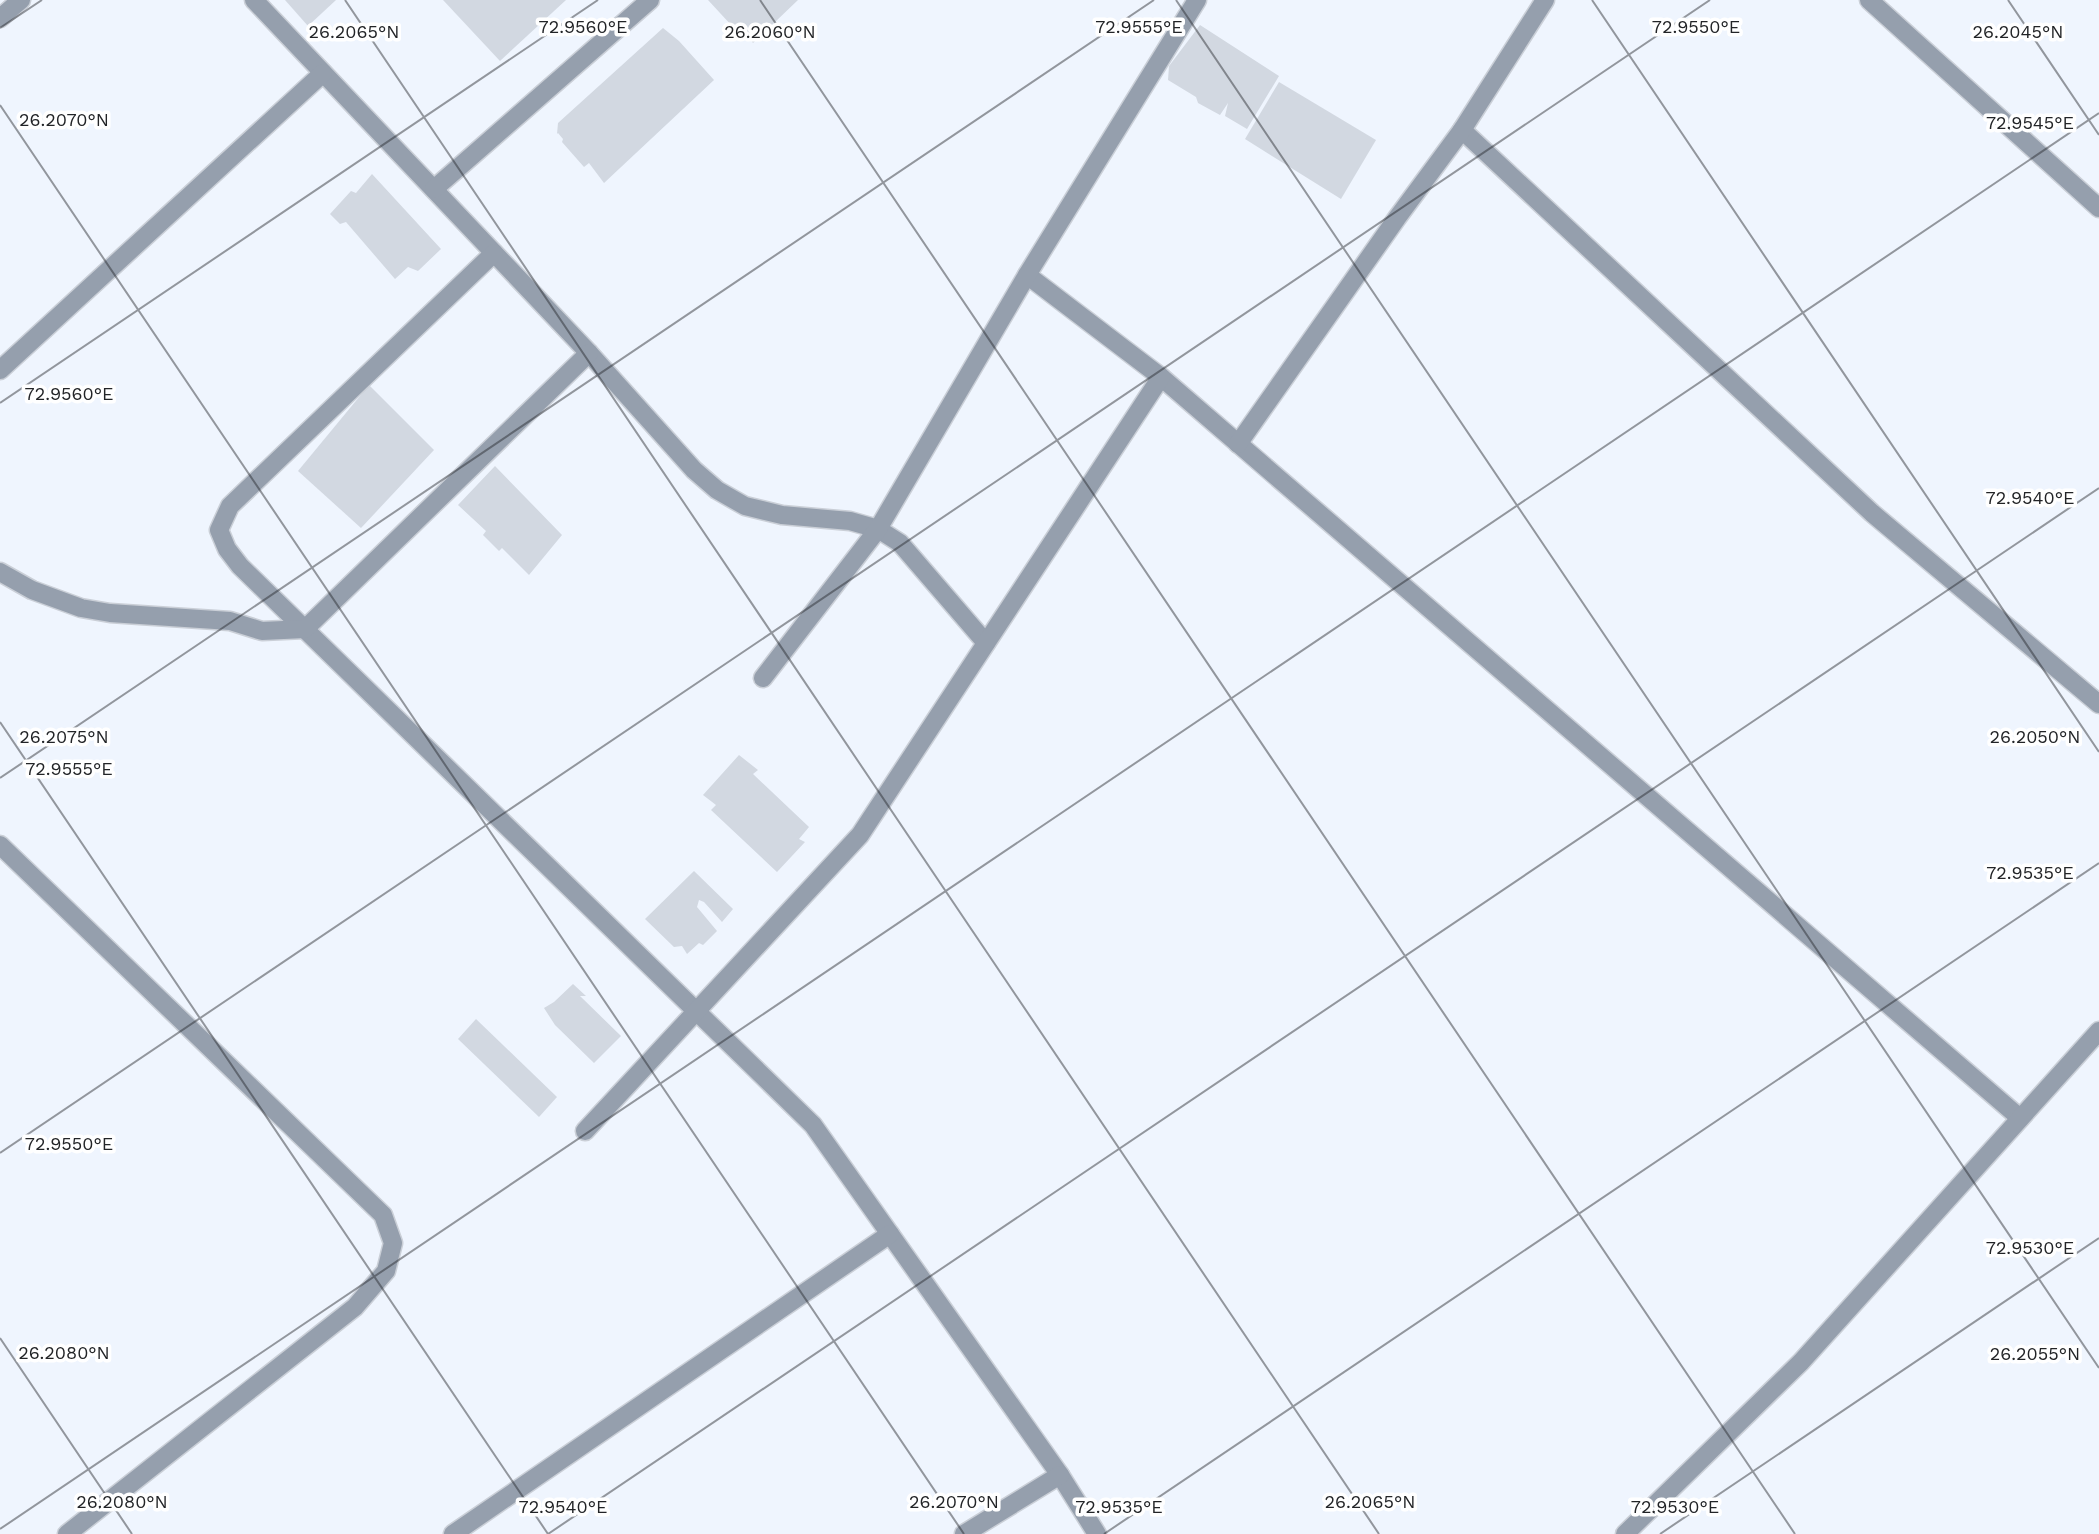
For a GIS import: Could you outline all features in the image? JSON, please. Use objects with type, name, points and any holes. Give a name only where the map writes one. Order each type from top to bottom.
[{"type":"street","points":[[0,19],[20,0]]},
{"type":"street","points":[[254,0],[589,352],[694,470],[717,491],[744,506],[782,515],[850,521],[877,528],[900,543],[986,643]]},
{"type":"street","points":[[434,189],[650,0]]},
{"type":"street","points":[[763,678],[877,528],[1027,275],[1197,0]]},
{"type":"street","points":[[1238,444],[1462,130],[1545,0]]},
{"type":"street","points":[[1869,0],[2099,208]]},
{"type":"street","points":[[0,370],[323,73]]},
{"type":"street","points":[[1462,130],[1872,513],[2099,704]]},
{"type":"street","points":[[494,253],[230,506],[219,530],[227,549],[240,566],[813,1125],[1060,1475],[1097,1534]]},
{"type":"street","points":[[1027,275],[1161,377],[2020,1118]]},
{"type":"street","points":[[0,572],[32,590],[81,608],[110,613],[230,621],[262,631],[305,629],[589,352]]},
{"type":"street","points":[[585,1131],[860,835],[1161,377]]},
{"type":"street","points":[[0,845],[383,1215],[393,1243],[386,1271],[355,1307],[67,1534]]},
{"type":"street","points":[[1625,1534],[1801,1362],[2099,1031]]},
{"type":"street","points":[[453,1534],[890,1234]]},
{"type":"street","points":[[964,1534],[1060,1475]]},
{"type":"building","points":[[285,0],[336,0],[308,26]]},
{"type":"building","points":[[443,0],[566,0],[500,61]]},
{"type":"building","points":[[708,0],[798,0],[753,43],[748,36],[744,39]]},
{"type":"building","points":[[1200,25],[1279,76],[1247,129],[1225,116],[1228,103],[1220,115],[1198,103],[1196,97],[1168,80],[1169,66]]},
{"type":"building","points":[[663,28],[679,41],[714,80],[604,183],[589,163],[584,167],[562,142],[563,139],[557,134],[558,123]]},
{"type":"building","points":[[1279,82],[1376,140],[1341,199],[1245,139]]},
{"type":"building","points":[[372,174],[441,249],[418,271],[408,267],[395,279],[346,222],[340,224],[330,214],[351,191],[356,193]]},
{"type":"building","points":[[369,385],[434,450],[361,528],[298,471]]},
{"type":"building","points":[[495,466],[562,535],[529,575],[502,548],[499,551],[483,535],[486,531],[458,505]]},
{"type":"building","points":[[739,755],[758,770],[753,774],[809,827],[799,839],[805,842],[777,872],[711,810],[716,805],[703,795]]},
{"type":"building","points":[[694,871],[733,909],[722,922],[699,900],[697,907],[717,931],[703,945],[699,943],[687,954],[682,946],[674,947],[645,919]]},
{"type":"building","points":[[573,984],[586,996],[580,996],[621,1036],[594,1063],[555,1025],[544,1008]]},
{"type":"building","points":[[476,1019],[557,1097],[539,1117],[458,1039]]}]
